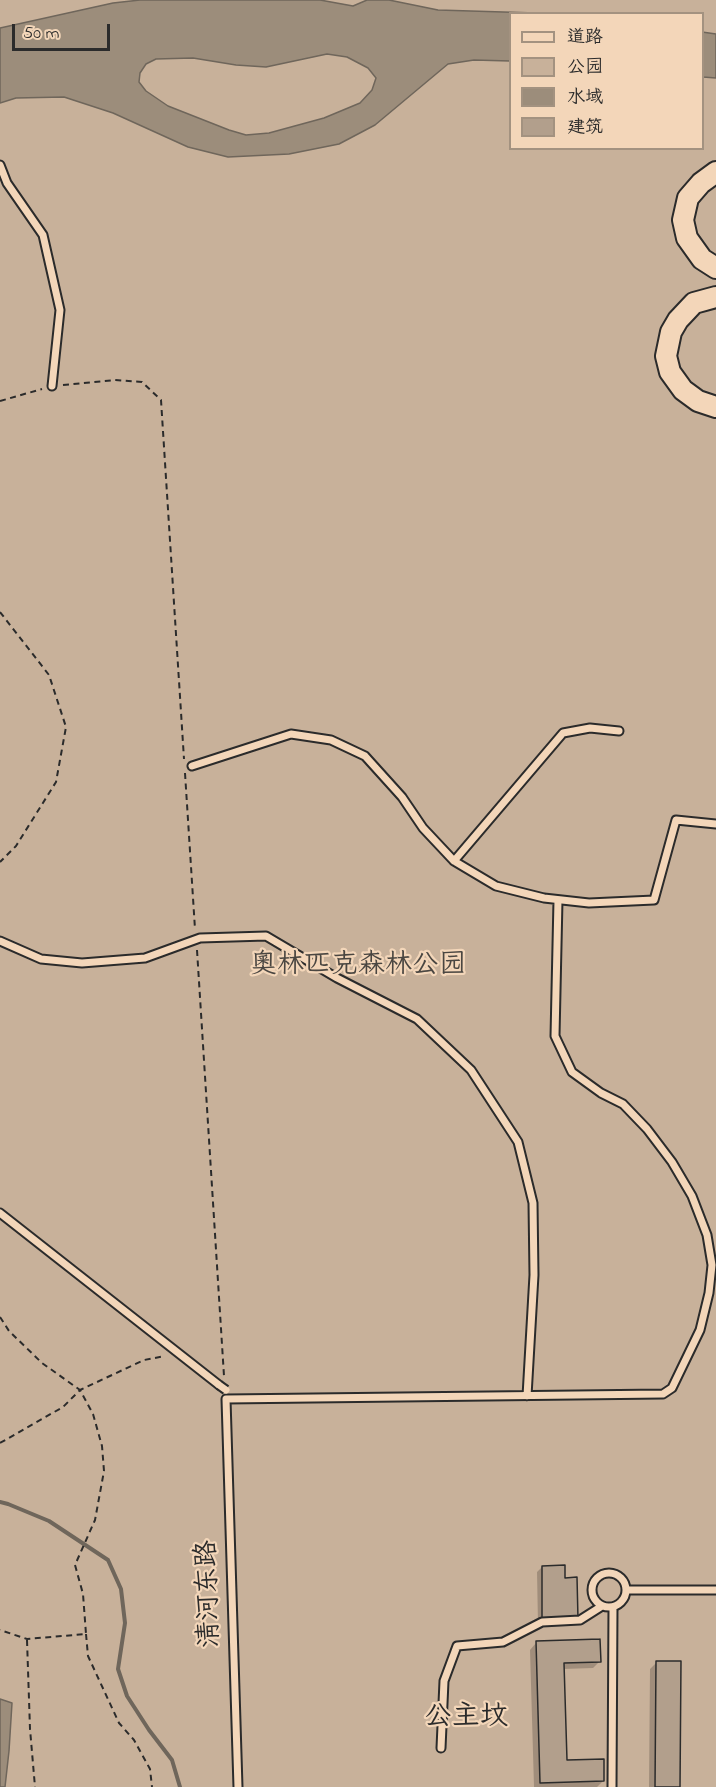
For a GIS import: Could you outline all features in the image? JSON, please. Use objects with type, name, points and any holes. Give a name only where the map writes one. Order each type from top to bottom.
[{"type":"main road","points":[[716,172],[701,183],[688,198],[683,220],[687,238],[702,259],[716,268]]},
{"type":"main road","points":[[716,297],[694,303],[678,320],[671,332],[666,356],[670,372],[683,390],[698,401],[716,407]]},
{"type":"lane","points":[[0,165],[7,183],[43,235],[51,267],[60,310],[52,386]]},
{"type":"lane","points":[[454,861],[563,732],[590,728],[620,731]]},
{"type":"lane","points":[[192,766],[291,734],[331,741],[365,756],[402,797],[423,828],[454,861],[496,886],[558,900],[589,903],[654,900],[676,820],[716,824]]},
{"type":"lane","points":[[226,1399],[663,1395],[672,1388],[700,1330],[709,1293],[712,1265],[707,1235],[692,1196],[672,1162],[623,1104],[601,1094],[572,1072],[555,1036],[558,900]]},
{"type":"lane","points":[[0,941],[41,959],[82,963],[145,957],[196,939],[266,936],[337,978],[417,1019],[471,1070],[518,1142],[533,1203],[534,1275],[527,1396]]},
{"type":"lane","points":[[0,1212],[222,1388]]},
{"type":"lane","name":"清河东路","points":[[226,1399],[238,1787]]},
{"type":"lane","points":[[441,1748],[444,1681],[457,1646],[503,1642],[542,1622],[580,1620],[602,1606],[613,1607],[622,1601],[626,1590],[618,1576],[602,1575],[594,1582],[592,1587],[594,1598],[602,1606]]},
{"type":"lane","points":[[626,1590],[716,1590]]},
{"type":"lane","points":[[612,1787],[613,1607]]},
{"type":"path","points":[[0,401],[52,386],[115,380],[142,382],[161,400],[184,759]]},
{"type":"path","points":[[0,612],[49,675],[66,727],[56,782],[16,846],[0,862]]},
{"type":"path","points":[[185,771],[226,1399]]},
{"type":"path","points":[[0,1317],[9,1331],[42,1363],[80,1390],[93,1414],[102,1446],[104,1471],[95,1520],[75,1564],[83,1594],[88,1656],[119,1723],[134,1740],[150,1769],[152,1787]]},
{"type":"path","points":[[0,1443],[63,1407],[80,1390],[144,1360],[178,1353]]},
{"type":"path","points":[[0,1630],[27,1639],[86,1634]]},
{"type":"path","points":[[27,1639],[30,1729],[35,1787]]},
{"type":"green space","name":"奥林匹克森林公园","points":[[0,0],[716,0],[716,1787],[0,1787]]},
{"type":"water","points":[[140,0],[320,0],[353,6],[367,0],[389,0],[438,10],[509,12],[509,61],[474,60],[448,64],[375,125],[339,144],[289,154],[228,157],[188,147],[113,113],[64,97],[16,98],[0,103],[0,28],[113,3]],"holes":[[[327,54],[347,57],[368,68],[376,78],[372,90],[360,103],[324,118],[269,133],[246,135],[168,106],[146,91],[139,82],[140,73],[146,64],[156,59],[193,58],[266,67]]]},
{"type":"water","points":[[704,32],[716,34],[716,78],[704,77]]},
{"type":"water","points":[[0,1699],[12,1703],[5,1787],[0,1787]]},
{"type":"building","points":[[565,1565],[565,1578],[577,1577],[578,1619],[542,1619],[542,1566]]},
{"type":"building","points":[[600,1639],[601,1662],[564,1663],[567,1760],[604,1759],[604,1781],[540,1783],[536,1641]]},
{"type":"building","points":[[656,1661],[681,1661],[680,1787],[655,1787]]},
{"type":"waterway","points":[[0,1502],[49,1521],[108,1560],[121,1589],[125,1623],[118,1669],[127,1696],[172,1760],[180,1787]]},
{"type":"district","name":"公主坟","points":[[466,1719]]}]
